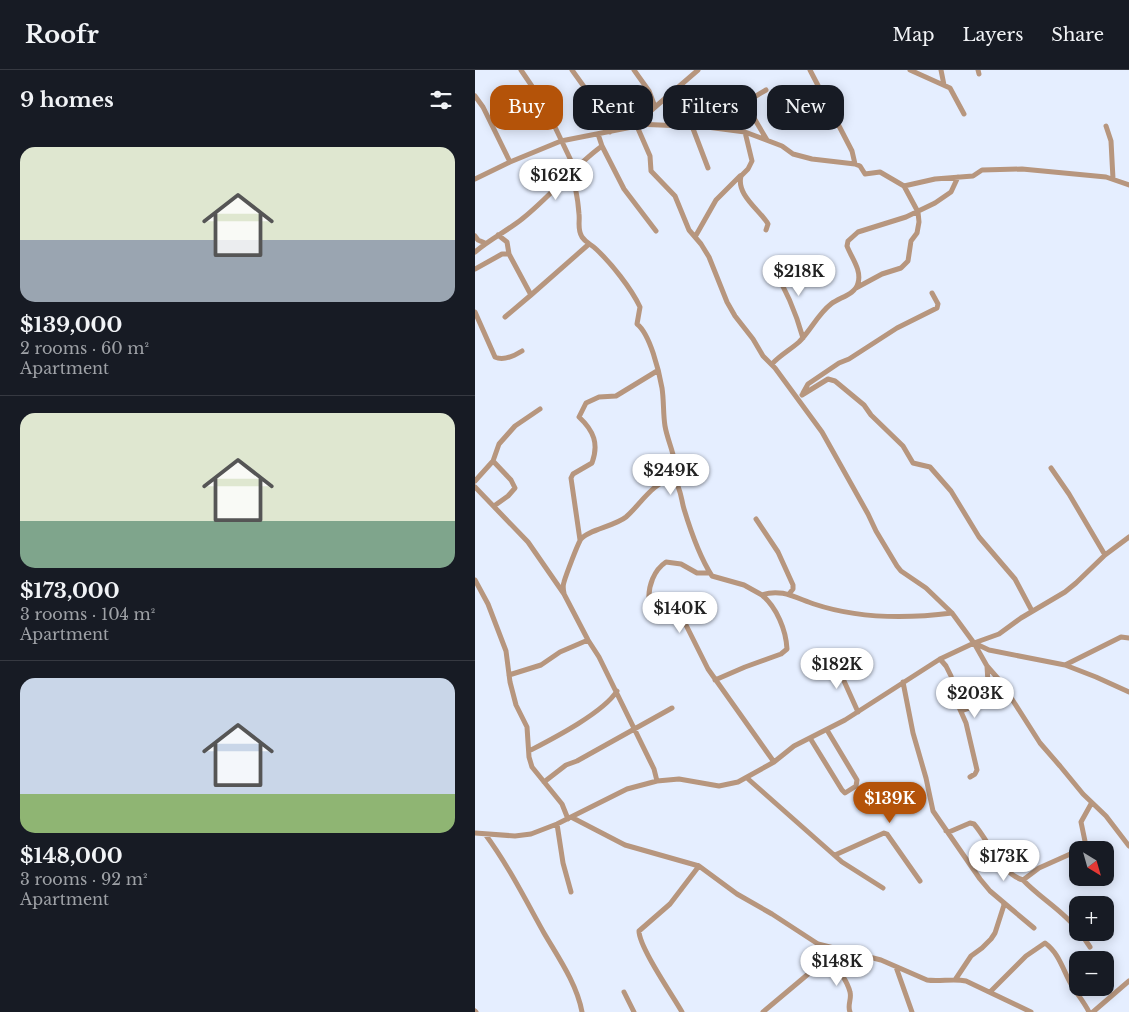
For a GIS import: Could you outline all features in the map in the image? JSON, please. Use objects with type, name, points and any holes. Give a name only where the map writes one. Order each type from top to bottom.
[{"type":"street","points":[[521,70],[545,104],[575,169]]},
{"type":"street","points":[[572,70],[600,109],[610,132]]},
{"type":"street","points":[[634,70],[649,91],[655,107],[695,71]]},
{"type":"street","points":[[810,70],[852,151],[855,164]]},
{"type":"street","points":[[910,70],[950,88],[963,114]]},
{"type":"street","points":[[941,70],[944,85]]},
{"type":"street","points":[[766,90],[751,99],[748,108],[768,140]]},
{"type":"street","points":[[475,96],[483,107],[510,162]]},
{"type":"street","points":[[1107,126],[1111,141],[1113,179]]},
{"type":"street","points":[[475,180],[510,162],[561,141],[619,130]]},
{"type":"street","points":[[639,130],[650,156],[651,171],[675,196],[687,225],[709,257],[730,309],[753,339],[763,356],[800,398],[822,432],[897,566],[901,571],[927,588],[952,614],[974,643],[987,666],[1001,682],[1040,744],[1091,804],[1106,816],[1129,846]]},
{"type":"street","points":[[694,130],[708,168]]},
{"type":"street","points":[[727,130],[745,132],[768,140],[782,146],[793,154],[812,159],[855,164],[860,166],[865,174],[881,172],[904,186],[918,212],[919,228],[911,242],[909,257],[905,265],[882,274],[833,302],[822,311],[803,338],[772,364]]},
{"type":"street","points":[[695,237],[716,200],[748,169],[752,161],[745,132]]},
{"type":"street","points":[[599,134],[603,146],[625,189],[655,231]]},
{"type":"street","points":[[475,252],[485,243],[522,219],[575,169],[603,146]]},
{"type":"street","points":[[904,186],[935,179],[973,176],[982,170],[1022,169],[1097,176],[1113,179],[1129,186]]},
{"type":"street","points":[[570,174],[580,216],[579,231],[615,270],[640,307],[637,324],[643,328],[662,387],[665,428],[673,455],[674,479],[680,489],[683,507],[701,556],[710,573],[715,578],[744,585],[762,595],[770,602],[781,624],[787,649],[781,654],[715,680]]},
{"type":"street","points":[[741,176],[743,194],[763,216],[768,224],[766,230]]},
{"type":"street","points":[[856,288],[859,282],[858,269],[847,246],[851,237],[858,232],[918,212],[951,192],[958,177]]},
{"type":"street","points":[[498,234],[507,242],[509,254],[531,296]]},
{"type":"street","points":[[475,236],[478,240],[485,243]]},
{"type":"street","points":[[505,317],[589,244]]},
{"type":"street","points":[[475,269],[502,254],[509,254]]},
{"type":"street","points":[[772,267],[783,284],[803,338]]},
{"type":"street","points":[[800,398],[808,384],[839,363],[849,359],[897,328],[937,308],[938,304],[932,293]]},
{"type":"street","points":[[475,312],[495,357],[500,359],[522,352]]},
{"type":"street","points":[[563,594],[563,584],[580,540],[571,478],[573,474],[592,463],[596,447],[591,428],[579,417],[586,403],[599,397],[616,396],[657,371]]},
{"type":"street","points":[[800,398],[828,379],[835,381],[864,405],[871,415],[898,440],[913,463],[930,467],[954,494],[969,523],[1015,579],[1032,611]]},
{"type":"street","points":[[475,482],[493,461],[496,449],[515,426],[539,409]]},
{"type":"street","points":[[493,461],[511,480],[515,488],[508,496],[494,506]]},
{"type":"street","points":[[1051,468],[1069,494],[1105,555]]},
{"type":"street","points":[[580,540],[588,534],[617,523],[630,513],[646,495],[663,483],[674,479]]},
{"type":"street","points":[[475,487],[528,542],[563,594],[617,692],[654,769],[657,781]]},
{"type":"street","points":[[756,519],[778,552],[793,586],[789,594]]},
{"type":"street","points":[[475,833],[523,836],[557,824],[627,788],[657,781],[679,779],[719,786],[747,778],[794,746],[858,712],[940,660],[974,643],[999,634],[1032,611],[1071,588],[1105,555],[1129,537]]},
{"type":"street","points":[[710,573],[697,573],[681,564],[666,562],[660,566],[649,590],[649,600],[666,613],[686,624],[705,664],[715,680],[773,762]]},
{"type":"street","points":[[475,580],[488,604],[506,651],[509,675],[517,705],[527,727],[532,767],[562,804],[569,818],[625,845],[699,866],[737,894],[818,944],[881,960],[927,980],[966,981],[1031,1012]]},
{"type":"street","points":[[762,595],[777,591],[842,613],[860,616],[897,617],[952,614]]},
{"type":"street","points":[[1065,665],[1121,637],[1129,638]]},
{"type":"street","points":[[509,675],[541,665],[560,652],[588,640]]},
{"type":"street","points":[[974,643],[989,650],[1065,665],[1129,692]]},
{"type":"street","points":[[940,660],[949,670],[961,711],[967,723],[977,770],[970,777]]},
{"type":"street","points":[[835,661],[858,712]]},
{"type":"street","points":[[961,711],[981,705],[989,698],[987,666]]},
{"type":"street","points":[[903,682],[913,733],[933,811],[990,891],[1035,928]]},
{"type":"street","points":[[529,751],[579,723],[606,703],[617,692]]},
{"type":"street","points":[[544,782],[566,765],[672,708]]},
{"type":"street","points":[[810,738],[845,793],[856,786],[857,780],[827,730]]},
{"type":"street","points":[[747,778],[847,866],[883,888]]},
{"type":"street","points":[[1085,841],[1081,822],[1091,804]]},
{"type":"street","points":[[946,831],[949,832],[970,823],[974,824],[1013,876],[1023,880],[1069,918]]},
{"type":"street","points":[[557,824],[563,863],[571,892]]},
{"type":"street","points":[[835,855],[884,833],[887,834],[920,881]]},
{"type":"street","points":[[485,834],[512,873],[565,970],[579,1000],[582,1012]]},
{"type":"street","points":[[1023,880],[1039,868],[1069,854]]},
{"type":"street","points":[[682,1012],[646,951],[639,931],[670,904],[699,866]]},
{"type":"street","points":[[955,980],[971,956],[987,944],[995,933],[1004,909],[1003,902]]},
{"type":"street","points":[[1086,941],[1090,947]]},
{"type":"street","points":[[990,992],[1026,956],[1045,943],[1051,947],[1060,960],[1073,987],[1089,1012]]},
{"type":"street","points":[[763,1012],[838,949]]},
{"type":"street","points":[[828,957],[850,991],[850,1012]]},
{"type":"street","points":[[896,966],[912,1012]]},
{"type":"street","points":[[1093,1012],[1129,980]]},
{"type":"street","points":[[624,992],[635,1012]]}]
